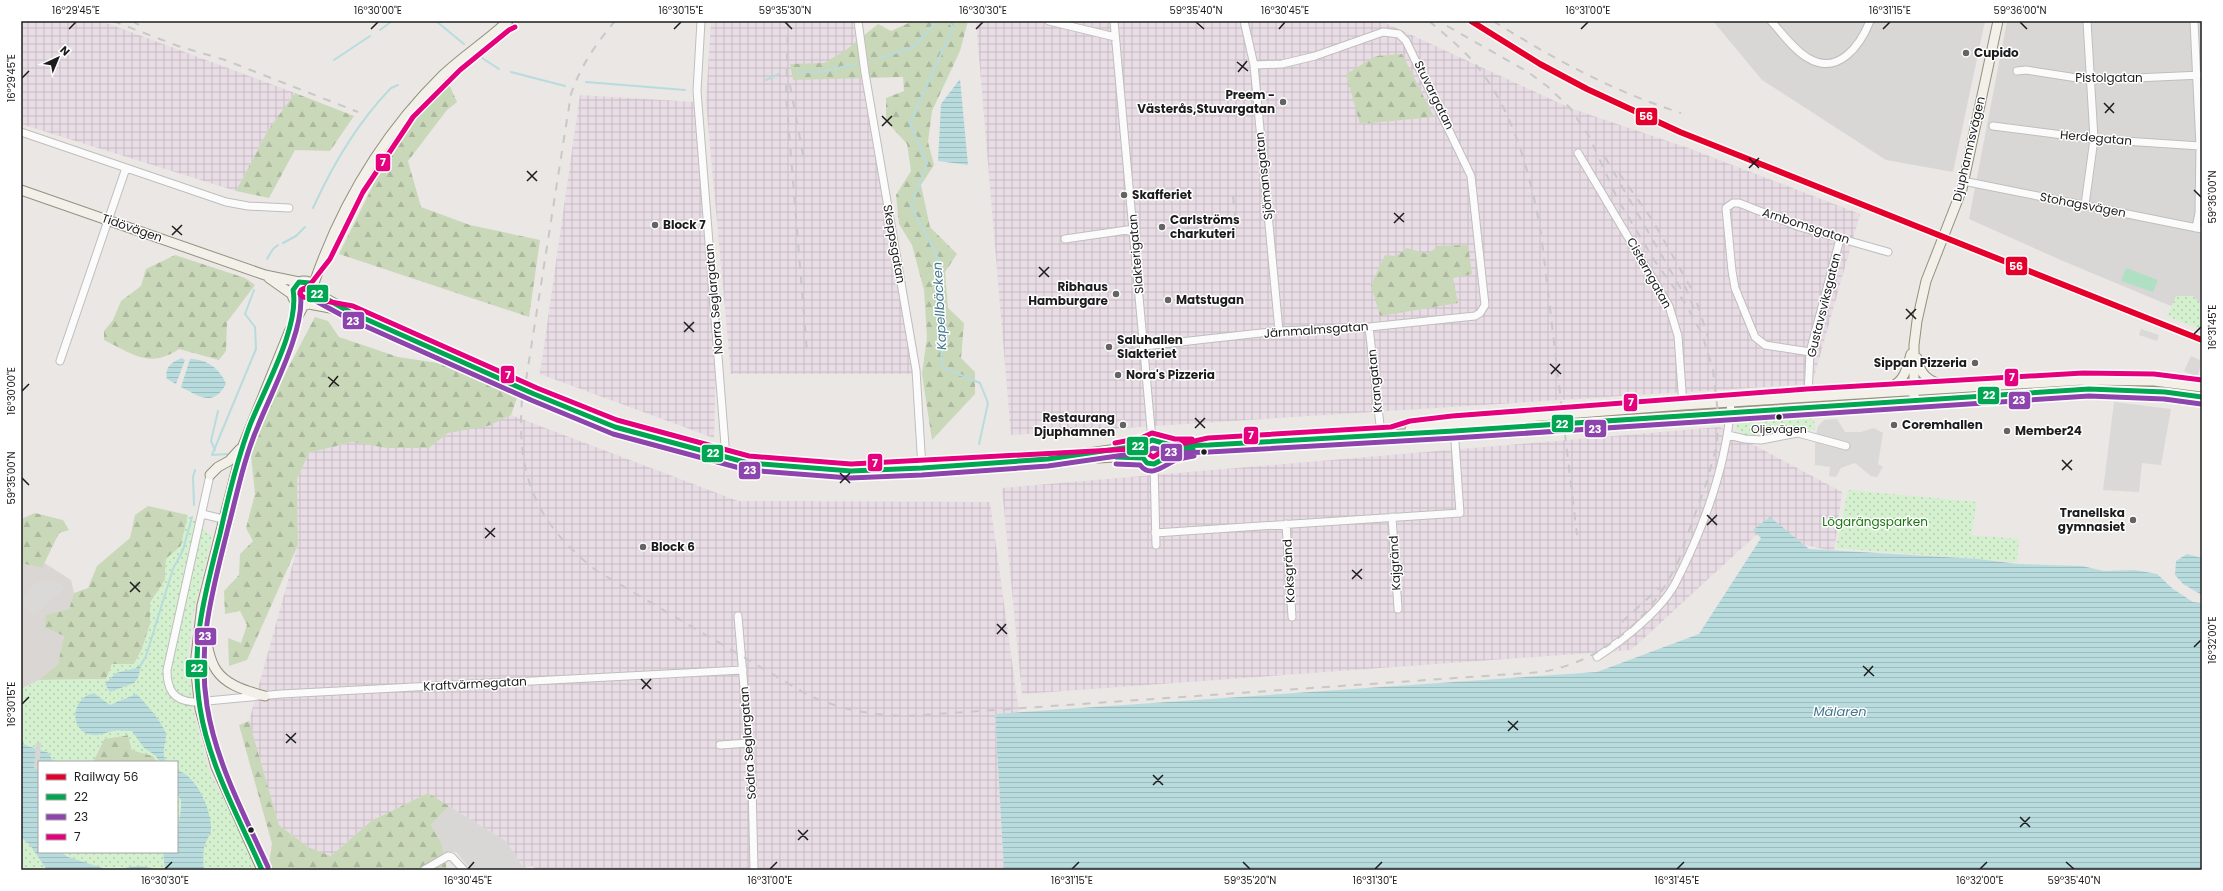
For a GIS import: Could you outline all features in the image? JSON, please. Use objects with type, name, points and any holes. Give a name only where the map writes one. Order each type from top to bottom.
[{"type":"main road","name":"Djuphamnsvägen","points":[[1914,396],[1914,345],[1926,280],[1956,207],[1998,21]]},
{"type":"main road","points":[[262,870],[216,767],[205,732],[195,666],[202,605],[222,519],[242,448],[289,332],[306,304],[313,300],[324,255],[357,188],[408,113],[455,65],[508,22]]},
{"type":"main road","name":"Tidövägen","points":[[21,190],[265,275],[302,282]]},
{"type":"main road","points":[[289,332],[295,285],[302,282],[324,255]]},
{"type":"main road","name":"Tidövägen","points":[[265,275],[294,298]]},
{"type":"main road","points":[[302,282],[350,312],[534,394],[615,427],[726,458],[759,464],[852,471],[922,468],[1048,459],[1144,445],[1152,440],[1174,446],[1209,446],[1392,434],[1411,428],[1730,413],[1850,404],[1859,400],[1910,396],[2107,390],[2165,392],[2202,397]]},
{"type":"main road","points":[[294,298],[306,304],[350,312]]},
{"type":"main road","points":[[1914,345],[1918,365],[1924,377],[1934,384],[1962,388]]},
{"type":"main road","points":[[1876,393],[1898,384],[1904,376],[1914,345]]},
{"type":"main road","points":[[1454,427],[1683,405],[1808,396],[1876,393],[1914,396],[1962,388],[2041,382],[2131,380],[2154,381],[2202,387]]},
{"type":"main road","points":[[2107,390],[2113,385],[2131,380]]},
{"type":"main road","points":[[2041,382],[2062,386],[2098,386],[2107,390]]},
{"type":"main road","points":[[1808,396],[1808,406]]},
{"type":"main road","points":[[1683,405],[1684,415]]},
{"type":"main road","points":[[1163,444],[1166,451],[1164,459]]},
{"type":"main road","points":[[1144,445],[1142,451],[1143,458],[1147,463],[1154,464],[1174,453],[1209,446]]},
{"type":"main road","points":[[210,475],[218,467],[229,461],[242,448]]},
{"type":"main road","points":[[1048,459],[1056,460],[1132,456],[1143,458]]},
{"type":"main road","points":[[202,605],[208,648],[214,667],[223,679],[232,685],[265,696]]},
{"type":"street","name":"Norra Seglargatan","points":[[701,21],[697,92],[726,458]]},
{"type":"street","name":"Skeppsgatan","points":[[858,21],[865,73],[916,370],[922,468]]},
{"type":"street","points":[[1049,21],[1116,37]]},
{"type":"street","name":"Slakterigatan","points":[[1114,21],[1152,440]]},
{"type":"street","name":"Sjömansgatan","points":[[1244,21],[1254,65],[1279,331]]},
{"type":"street","points":[[1771,21],[1808,58],[1827,63],[1836,62],[1849,55],[1862,39],[1870,21]]},
{"type":"street","points":[[2085,205],[2094,139],[2086,21]]},
{"type":"street","points":[[2194,21],[2199,76],[2199,229]]},
{"type":"street","name":"Stuvargatan","points":[[1254,65],[1282,64],[1315,56],[1383,32],[1399,34],[1406,41],[1471,176],[1485,293],[1484,307]]},
{"type":"street","name":"Pistolgatan","points":[[2017,71],[2026,70],[2090,80],[2199,76]]},
{"type":"street","name":"Herdegatan","points":[[1993,126],[2094,139],[2200,146]]},
{"type":"street","points":[[21,132],[235,204],[289,208]]},
{"type":"street","name":"Cisterngatan","points":[[1578,153],[1669,306],[1678,336],[1683,405]]},
{"type":"street","points":[[60,361],[126,168]]},
{"type":"street","name":"Stohagsvägen","points":[[1963,181],[2199,229]]},
{"type":"street","name":"Arnbomsgatan","points":[[1810,352],[1765,344],[1755,337],[1735,288],[1726,208],[1733,203],[1739,203],[1800,227],[1888,252]]},
{"type":"street","points":[[1065,239],[1134,229]]},
{"type":"street","name":"Gustavsviksgatan","points":[[1808,396],[1810,352],[1840,239]]},
{"type":"street","name":"Järnmalmsgatan","points":[[1144,346],[1279,331],[1369,327],[1475,316],[1480,313],[1484,307]]},
{"type":"street","name":"Krangatan","points":[[1369,327],[1381,434]]},
{"type":"street","points":[[1597,657],[1620,642],[1646,618],[1677,581],[1711,497],[1728,435],[1731,402]]},
{"type":"street","points":[[1155,533],[1460,513],[1454,427]]},
{"type":"street","points":[[1728,435],[1745,439],[1761,440],[1787,433],[1798,433],[1846,446]]},
{"type":"street","points":[[1154,464],[1156,545]]},
{"type":"street","points":[[194,702],[185,702],[172,693],[167,683],[167,670],[210,475]]},
{"type":"street","points":[[202,514],[222,519]]},
{"type":"street","name":"Kajgränd","points":[[1392,517],[1398,609]]},
{"type":"street","name":"Koksgränd","points":[[1286,524],[1292,618]]},
{"type":"street","name":"Södra Seglargatan","points":[[738,616],[753,792],[754,870]]},
{"type":"street","name":"Kraftvärmegatan","points":[[207,701],[265,696],[743,670]]},
{"type":"street","points":[[720,745],[749,743]]},
{"type":"street","points":[[424,870],[448,856],[452,857],[464,870]]},
{"type":"shaded area","points":[[21,21],[101,21],[295,93],[268,130],[236,191],[21,124]]},
{"type":"shaded area","points":[[711,21],[853,21],[915,374],[731,374],[706,102]]},
{"type":"shaded area","points":[[976,21],[1381,21],[1570,108],[1688,148],[1860,214],[1812,384],[1011,435]]},
{"type":"shaded area","points":[[1713,21],[1985,21],[1953,172],[1886,160],[1762,80]]},
{"type":"shaded area","points":[[2007,21],[2202,21],[2202,319],[2063,261],[1969,219]]},
{"type":"shaded area","points":[[580,95],[695,102],[716,354],[714,438],[540,374]]},
{"type":"shaded area","points":[[2141,329],[2159,335],[2157,341],[2139,335]]},
{"type":"shaded area","points":[[2191,356],[2202,361],[2197,377],[2184,371]]},
{"type":"shaded area","points":[[2114,402],[2171,409],[2161,465],[2142,463],[2139,492],[2103,490]]},
{"type":"shaded area","points":[[511,415],[738,501],[990,502],[1019,713],[995,714],[1004,870],[537,870],[532,866],[524,868],[506,841],[428,793],[371,821],[331,856],[308,847],[279,825],[249,721],[298,545],[297,479],[309,453],[352,442],[429,448],[448,433]]},
{"type":"shaded area","points":[[1837,419],[1845,432],[1861,432],[1874,428],[1883,433],[1878,464],[1883,467],[1877,477],[1871,476],[1855,463],[1841,468],[1836,477],[1829,476],[1830,467],[1815,465],[1815,441],[1818,426],[1824,420]]},
{"type":"shaded area","points":[[1720,427],[1842,492],[1834,551],[1756,535],[1631,650],[1022,694],[1002,488]]},
{"type":"shaded area","points":[[43,562],[71,580],[74,593],[69,609],[45,628],[64,636],[58,664],[39,680],[21,689],[21,563],[42,568]]},
{"type":"shaded area","points":[[46,579],[60,583],[65,588],[33,616],[21,603],[21,599],[36,583]]},
{"type":"shaded area","points":[[449,806],[506,841],[524,868],[515,870],[471,870],[456,852],[443,853],[441,842],[431,825]]},
{"type":"green space","points":[[913,21],[968,21],[960,51],[932,111],[928,142],[934,165],[921,185],[930,227],[957,254],[945,272],[948,308],[964,323],[961,358],[975,372],[975,394],[932,440],[922,374],[927,337],[924,290],[912,245],[899,224],[896,195],[911,171],[907,144],[886,121],[886,98],[904,91],[903,77],[793,80],[790,64],[824,63],[846,50],[878,24],[891,31]]},
{"type":"green space","points":[[1402,54],[1434,117],[1360,124],[1346,74],[1376,56]]},
{"type":"green space","points":[[448,82],[457,102],[447,110],[408,161],[421,207],[470,225],[540,240],[529,317],[339,254],[383,165],[420,114]]},
{"type":"green space","points":[[295,93],[354,116],[330,151],[295,150],[269,198],[236,191],[268,130]]},
{"type":"green space","points":[[1468,245],[1472,274],[1453,278],[1458,303],[1380,316],[1371,285],[1385,255],[1396,256],[1407,248],[1428,254],[1438,246]]},
{"type":"green space","points":[[175,255],[245,278],[255,285],[227,322],[226,351],[219,360],[179,349],[168,355],[150,359],[133,354],[104,340],[104,331],[113,320],[121,301],[141,286],[146,269]]},
{"type":"green space","points":[[2126,268],[2158,280],[2153,292],[2121,281]]},
{"type":"green space","points":[[2176,296],[2193,296],[2202,305],[2202,330],[2167,316]]},
{"type":"green space","points":[[315,317],[328,321],[339,337],[398,357],[438,363],[517,398],[511,415],[488,426],[448,433],[429,448],[387,448],[352,442],[309,453],[297,479],[298,545],[247,660],[229,666],[228,638],[241,643],[247,625],[240,611],[225,614],[224,591],[239,575],[240,554],[253,541],[246,528],[255,494],[251,455],[275,393]]},
{"type":"green space","points":[[1812,414],[1816,429],[1760,440],[1759,420]]},
{"type":"green space","points":[[1736,421],[1755,421],[1757,436],[1745,435],[1736,429]]},
{"type":"green space","name":"Lögarängsparken","points":[[1848,490],[1977,502],[1971,535],[2019,539],[2017,562],[1836,548]]},
{"type":"green space","points":[[148,506],[188,515],[181,546],[166,559],[165,580],[150,603],[151,621],[142,649],[134,664],[112,664],[106,679],[39,680],[58,664],[64,636],[45,628],[46,615],[69,609],[74,593],[88,588],[97,566],[130,538],[135,515]]},
{"type":"green space","points":[[35,513],[63,520],[69,530],[59,533],[42,568],[21,563],[21,519]]},
{"type":"green space","points":[[188,515],[212,536],[193,615],[188,657],[193,709],[208,768],[259,870],[21,870],[21,689],[39,680],[106,679],[112,664],[134,664],[142,649],[150,625],[150,603],[165,580],[166,559],[181,546]]},
{"type":"green space","points":[[249,721],[279,825],[308,847],[331,856],[371,821],[428,793],[449,806],[431,825],[441,842],[447,870],[268,870],[272,844],[239,725]]},
{"type":"green space","points":[[128,735],[132,750],[153,756],[156,761],[93,761],[104,739]]},
{"type":"water","points":[[960,79],[968,165],[938,161],[941,104]]},
{"type":"water","points":[[182,358],[185,360],[176,384],[167,379],[166,375],[168,368],[172,363]]},
{"type":"water","points":[[190,359],[196,359],[207,363],[216,369],[220,374],[226,384],[216,396],[205,398],[181,387]]},
{"type":"water","name":"Mälaren","points":[[1770,517],[1809,549],[1979,559],[2018,564],[2082,566],[2104,571],[2135,570],[2157,574],[2173,589],[2193,602],[2202,603],[2202,870],[1004,870],[995,714],[1597,672],[1699,634],[1761,538],[1753,530]]},
{"type":"water","points":[[2187,554],[2202,558],[2202,595],[2183,584],[2175,575],[2176,561]]},
{"type":"water","points":[[140,664],[138,678],[134,683],[110,692],[105,684],[116,673],[136,668]]},
{"type":"water","points":[[94,693],[110,705],[136,694],[153,712],[165,730],[164,754],[166,761],[159,761],[155,755],[144,748],[132,731],[116,731],[97,735],[84,732],[76,721],[75,714],[81,701]]},
{"type":"water","points":[[21,738],[25,745],[49,753],[53,761],[38,761],[38,853],[62,853],[68,857],[109,870],[47,870],[30,845],[21,837]]},
{"type":"water","points":[[178,771],[191,779],[197,787],[209,813],[211,830],[204,848],[204,870],[165,870],[163,853],[178,853],[178,826],[181,800],[178,796]]},
{"type":"water","points":[[139,866],[152,868],[153,870],[109,870]]},
{"type":"pier","points":[[36,743],[41,743],[38,769],[34,769]]},
{"type":"waterway","points":[[380,30],[392,21]]},
{"type":"waterway","points":[[436,21],[464,44]]},
{"type":"waterway","name":"Kapellbäcken","points":[[880,58],[913,47],[937,21]]},
{"type":"waterway","name":"Kapellbäcken","points":[[948,21],[953,27],[910,123],[927,163],[911,206],[938,258],[942,367],[980,383],[988,403],[979,444]]},
{"type":"waterway","points":[[334,60],[370,36]]},
{"type":"waterway","points":[[479,56],[499,69]]},
{"type":"waterway","points":[[797,72],[820,72],[855,64]]},
{"type":"waterway","points":[[511,72],[565,86]]},
{"type":"waterway","points":[[766,80],[779,74]]},
{"type":"waterway","points":[[586,82],[685,90]]},
{"type":"waterway","points":[[313,208],[329,175],[357,129],[391,88],[398,85]]},
{"type":"waterway","points":[[283,243],[296,236],[305,227]]},
{"type":"waterway","points":[[267,259],[273,249],[278,245]]},
{"type":"waterway","points":[[212,455],[256,349],[255,327],[245,314],[254,290]]},
{"type":"waterway","points":[[215,450],[211,441],[218,411]]},
{"type":"waterway","points":[[212,455],[227,454]]},
{"type":"waterway","points":[[194,505],[193,477],[195,470]]},
{"type":"waterway","points":[[141,665],[146,656],[173,569],[183,550],[192,517]]},
{"type":"railway","points":[[113,21],[178,46],[225,60],[358,112]]},
{"type":"railway","points":[[132,21],[146,29]]},
{"type":"railway","points":[[526,380],[571,94],[579,74],[590,55],[615,21]]},
{"type":"railway","points":[[788,21],[786,95],[807,352]]},
{"type":"railway","points":[[1429,21],[1465,53],[1485,76],[1508,118],[1525,163],[1537,210],[1541,233],[1577,535]]},
{"type":"railway","points":[[1493,21],[1539,49],[1584,73],[1655,104],[1681,113]]},
{"type":"railway","points":[[1447,26],[1528,72],[1547,86],[1570,108],[1589,136],[1617,198],[1654,260],[1685,303],[1702,334],[1713,370],[1718,414],[1717,445],[1707,481],[1681,553]]},
{"type":"railway","points":[[790,85],[804,160]]},
{"type":"railway","points":[[1605,157],[1684,294]]},
{"type":"railway","points":[[1619,173],[1653,221],[1692,290]]},
{"type":"railway","points":[[1233,196],[1236,224]]},
{"type":"railway","points":[[1685,286],[1695,312]]},
{"type":"railway","points":[[1697,303],[1708,337]]},
{"type":"railway","points":[[522,399],[521,426],[523,451],[527,474],[534,496],[545,516],[559,535],[576,553],[597,571],[808,695],[845,708],[869,713],[908,716],[1542,672],[1566,666],[1589,656],[1610,644],[1629,629],[1646,612],[1661,592],[1684,548]]},
{"type":"railway","points":[[1622,622],[1659,588]]},
{"type":"rail line","name":"56","points":[[1471,21],[1540,64],[1587,89],[1680,132],[2202,340]]},
{"type":"transit line","name":"7","points":[[515,27],[509,30],[460,70],[413,117],[363,192],[330,259],[309,286],[301,290],[300,294],[303,297],[353,306],[537,388],[617,420],[749,456],[851,464],[1132,449],[1146,452],[1153,457],[1172,446],[1208,438],[1391,427],[1410,421],[1452,416],[1807,389],[2083,373],[2154,374],[2202,380]]},
{"type":"transit line","name":"22","points":[[262,870],[226,791],[210,750],[204,729],[197,685],[198,641],[204,599],[237,465],[250,425],[286,339],[294,305],[293,290],[299,282],[310,283],[316,293],[350,312],[534,394],[615,427],[748,463],[851,471],[922,468],[1048,459],[1144,445],[1152,440],[1174,446],[1209,445],[1454,431],[2089,389],[2165,392],[2202,397]]},
{"type":"transit line","name":"23","points":[[268,867],[232,789],[211,727],[204,683],[205,638],[212,595],[241,476],[253,438],[293,341],[301,306],[300,292],[303,289],[307,290],[312,299],[347,318],[531,400],[613,434],[747,470],[850,478],[922,475],[1048,466],[1145,452],[1153,448],[1174,453],[1209,452],[1454,438],[2089,396],[2164,399],[2201,404]]},
{"type":"transit line","name":"7","points":[[1115,443],[1141,438],[1152,433],[1175,439],[1192,439]]},
{"type":"transit line","name":"22","points":[[1116,457],[1143,458],[1147,463],[1154,464],[1174,453],[1193,449]]},
{"type":"transit line","name":"23","points":[[1116,464],[1140,465],[1144,469],[1153,471],[1158,470],[1176,460],[1194,456]]},
{"type":"place","name":"Cupido","points":[[1966,53]]},
{"type":"place","name":"Preem - Västerås,Stuvargatan","points":[[1283,102]]},
{"type":"place","name":"Skafferiet","points":[[1124,195]]},
{"type":"place","name":"Block 7","points":[[655,225]]},
{"type":"place","name":"Carlströms charkuteri","points":[[1162,227]]},
{"type":"place","name":"Ribhaus Hamburgare","points":[[1116,294]]},
{"type":"place","name":"Matstugan","points":[[1168,300]]},
{"type":"place","name":"Saluhallen Slakteriet","points":[[1109,347]]},
{"type":"place","name":"Sippan Pizzeria","points":[[1975,363]]},
{"type":"place","name":"Nora's Pizzeria","points":[[1118,375]]},
{"type":"place","name":"Oljevägen","points":[[1779,417]]},
{"type":"place","name":"Restaurang Djuphamnen","points":[[1123,425]]},
{"type":"place","name":"Coremhallen","points":[[1894,425]]},
{"type":"place","name":"Member24","points":[[2007,431]]},
{"type":"place","name":"Tranellska gymnasiet","points":[[2133,520]]},
{"type":"place","name":"Block 6","points":[[643,547]]}]
